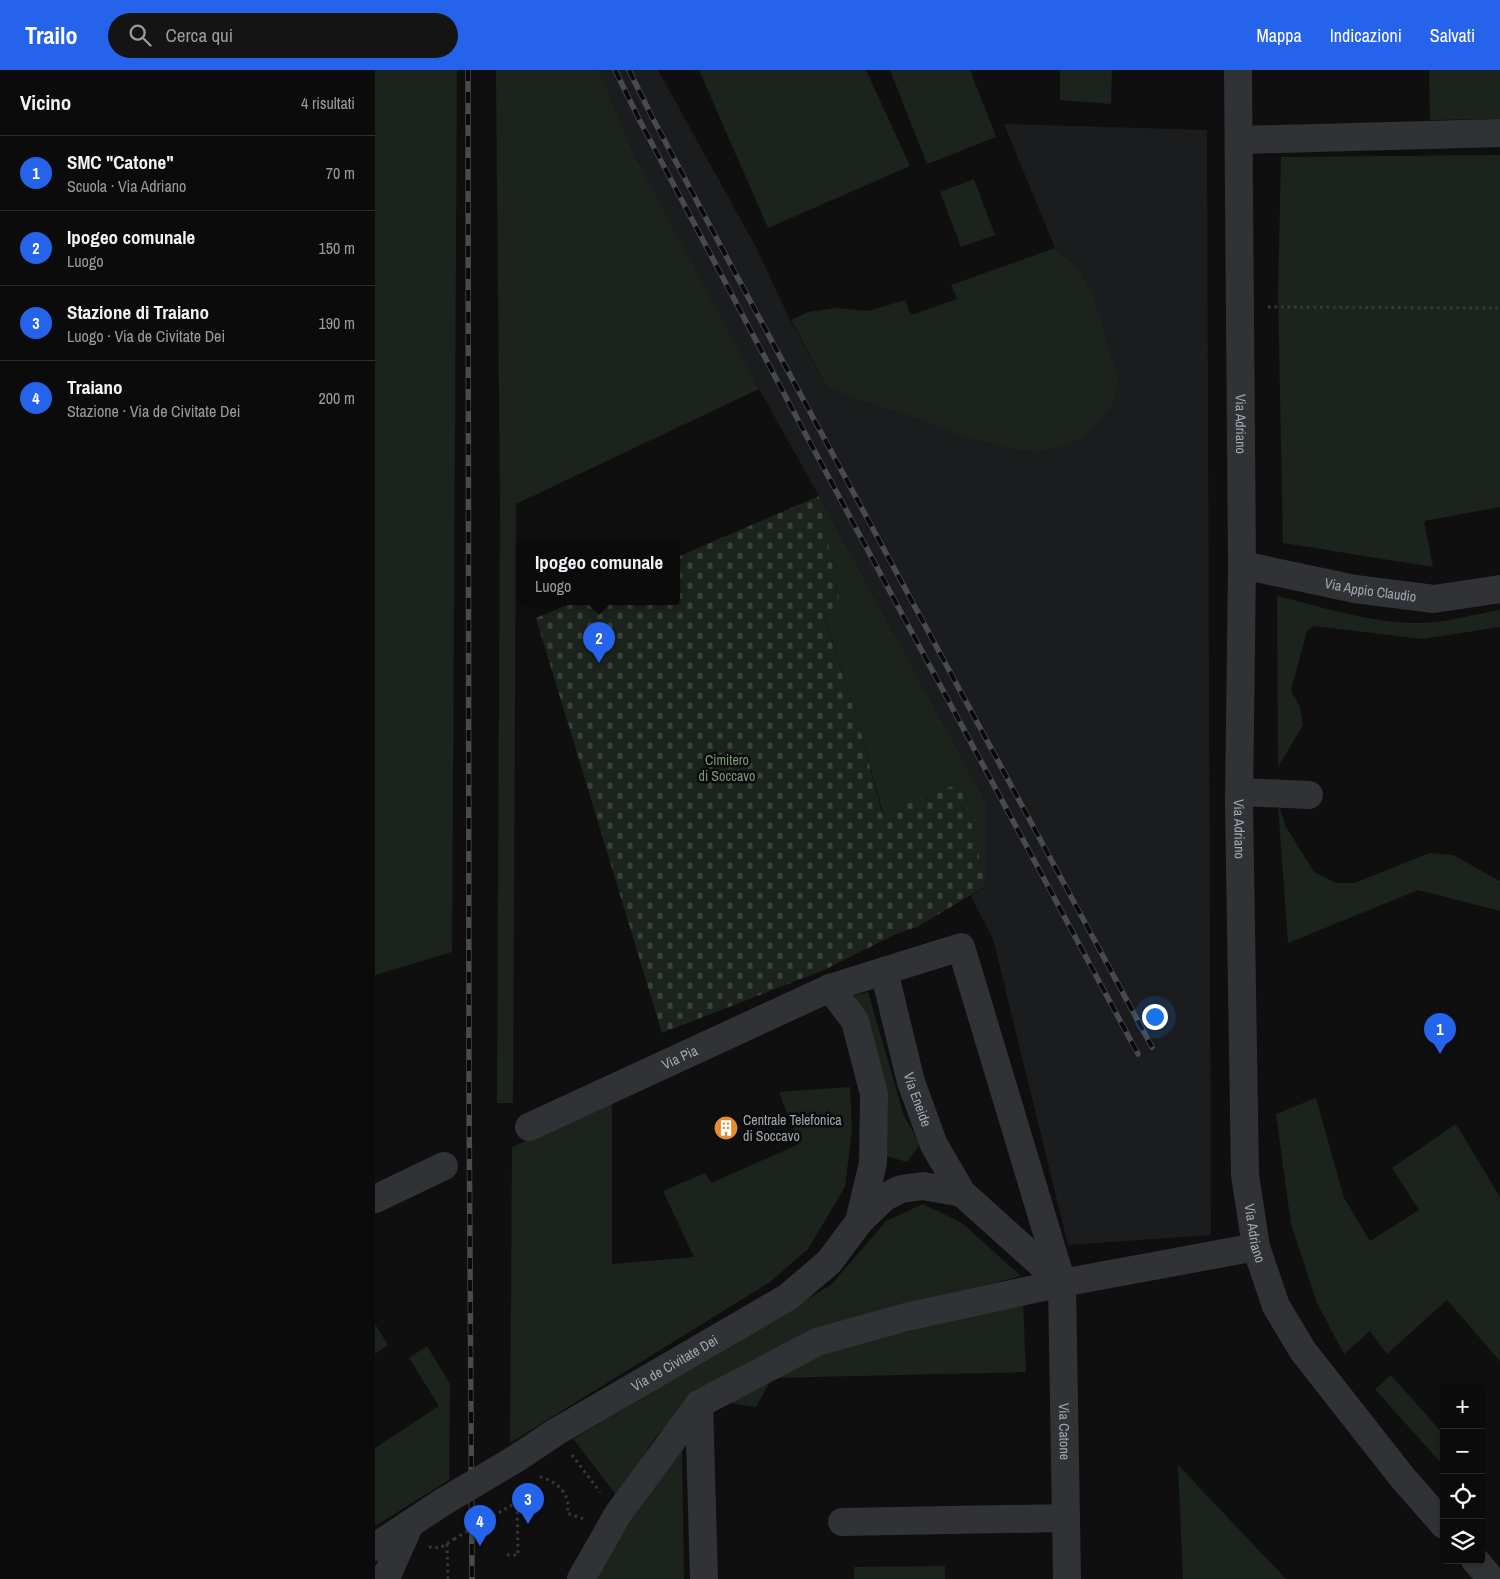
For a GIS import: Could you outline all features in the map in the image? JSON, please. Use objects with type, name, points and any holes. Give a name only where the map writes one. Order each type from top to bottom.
[{"type":"street","name":"Via Adriano","points":[[1238,70],[1242,566],[1240,792],[1245,1166],[1256,1247],[1276,1306],[1303,1352],[1402,1477],[1440,1520]]},
{"type":"street","points":[[1239,140],[1500,133]]},
{"type":"street","name":"Via Appio Claudio","points":[[1242,566],[1355,589],[1434,599],[1500,589]]},
{"type":"street","points":[[1240,792],[1309,795]]},
{"type":"street","name":"Via Catone","points":[[883,972],[961,947],[1062,1283],[1067,1579]]},
{"type":"street","points":[[859,1222],[873,1163],[874,1094],[855,1021],[830,988],[883,972]]},
{"type":"street","name":"Via Eneide","points":[[883,972],[911,1082],[934,1145],[962,1193],[1062,1283]]},
{"type":"street","name":"Via Pia","points":[[529,1127],[830,988]]},
{"type":"street","points":[[375,1199],[444,1166]]},
{"type":"street","name":"Via de Civitate Dei","points":[[375,1547],[443,1502],[517,1458],[556,1432],[788,1297],[829,1262],[859,1222],[885,1197],[901,1188],[923,1186],[962,1193]]},
{"type":"street","points":[[581,1579],[617,1514],[699,1404],[817,1342],[906,1317],[1062,1283],[1256,1247]]},
{"type":"street","points":[[699,1404],[705,1579]]},
{"type":"street","points":[[842,1522],[1066,1518]]},
{"type":"street","points":[[383,1579],[389,1571],[410,1524]]},
{"type":"street","points":[[1478,1564],[1491,1579]]},
{"type":"path","points":[[1240,307],[1500,308]]},
{"type":"path","points":[[570,1451],[605,1498]]},
{"type":"path","points":[[538,1477],[549,1480],[561,1488],[569,1508]]},
{"type":"path","points":[[448,1579],[447,1544],[517,1502],[518,1555],[507,1555]]},
{"type":"shaded area","points":[[599,70],[658,70],[757,249],[790,320],[827,387],[858,400],[910,416],[966,438],[1015,450],[1079,269],[1055,248],[1004,124],[1207,130],[1211,1235],[1068,1245],[993,939],[971,896],[986,886],[986,802],[739,353],[635,156]]},
{"type":"green space","points":[[375,70],[457,70],[452,952],[375,975]]},
{"type":"green space","points":[[496,70],[599,70],[635,156],[759,389],[516,504],[513,1103],[497,1103],[500,504]]},
{"type":"green space","points":[[699,70],[866,70],[910,166],[768,228]]},
{"type":"green space","points":[[890,70],[970,70],[996,137],[927,164]]},
{"type":"green space","points":[[1060,70],[1112,70],[1111,104],[1060,100]]},
{"type":"green space","points":[[1429,70],[1500,70],[1500,119],[1430,120]]},
{"type":"green space","points":[[1500,155],[1500,507],[1424,521],[1433,567],[1283,543],[1278,294],[1281,157]]},
{"type":"green space","points":[[974,179],[995,235],[961,247],[940,192]]},
{"type":"green space","points":[[1055,248],[1079,269],[1094,298],[1118,379],[1114,402],[1101,420],[1085,436],[1067,446],[1039,451],[1015,450],[966,438],[910,416],[858,400],[827,387],[791,320],[808,312],[836,308],[868,311],[905,300],[911,315],[957,299],[951,285]]},
{"type":"green space","points":[[819,496],[986,802],[986,886],[962,782],[883,814],[860,728],[824,616],[841,608]]},
{"type":"green space","name":"Cimitero di Soccavo","points":[[819,496],[841,608],[824,617],[860,728],[882,814],[962,782],[986,886],[917,927],[896,934],[824,970],[662,1033],[536,618],[567,605],[680,605],[680,556]]},
{"type":"green space","points":[[1277,596],[1366,618],[1402,623],[1440,622],[1500,610],[1500,627],[1423,639],[1314,626],[1307,631],[1291,690],[1300,707],[1303,725],[1278,767]]},
{"type":"green space","points":[[1278,804],[1286,827],[1314,872],[1336,883],[1354,883],[1430,853],[1453,855],[1500,881],[1500,911],[1418,890],[1288,943]]},
{"type":"green space","points":[[868,992],[904,1116],[920,1144],[907,1162],[886,1156],[885,1120],[853,996]]},
{"type":"green space","points":[[850,1087],[852,1129],[845,1187],[808,1249],[770,1282],[510,1443],[512,1147],[612,1102],[612,1264],[694,1257],[663,1191],[705,1173],[711,1183],[799,1144],[779,1092]]},
{"type":"green space","points":[[1316,1098],[1344,1198],[1370,1241],[1419,1210],[1392,1168],[1456,1124],[1500,1197],[1500,1361],[1447,1300],[1387,1354],[1370,1331],[1344,1354],[1317,1303],[1291,1224],[1276,1114]]},
{"type":"green space","points":[[923,1204],[962,1223],[1021,1276],[815,1330],[694,1396],[655,1438],[617,1496],[573,1439],[831,1285],[886,1221]]},
{"type":"green space","points":[[1023,1302],[1026,1372],[772,1378],[756,1407],[723,1402],[785,1366],[904,1329]]},
{"type":"green space","points":[[375,1324],[388,1345],[375,1354]]},
{"type":"green space","points":[[427,1346],[450,1384],[449,1480],[375,1526],[375,1448],[439,1406],[409,1358]]},
{"type":"green space","points":[[1391,1375],[1440,1430],[1440,1462],[1375,1389]]},
{"type":"green space","points":[[682,1448],[684,1579],[589,1579]]},
{"type":"green space","points":[[1178,1465],[1286,1579],[1183,1579]]},
{"type":"green space","points":[[945,1566],[945,1579],[854,1579],[854,1567]]},
{"type":"railway","points":[[468,70],[469,1095],[472,1579]]},
{"type":"railway","points":[[615,70],[641,123],[806,435],[1138,1054]]},
{"type":"railway","points":[[629,70],[733,269],[1152,1047]]},
{"type":"place","name":"Ipogeo comunale","points":[[599,663]]},
{"type":"place","name":"SMC \"Catone\"","points":[[1440,1054]]},
{"type":"place","name":"Centrale Telefonica di Soccavo","points":[[726,1128]]},
{"type":"place","name":"Stazione di Traiano","points":[[528,1524]]},
{"type":"place","name":"Traiano","points":[[480,1546]]}]
